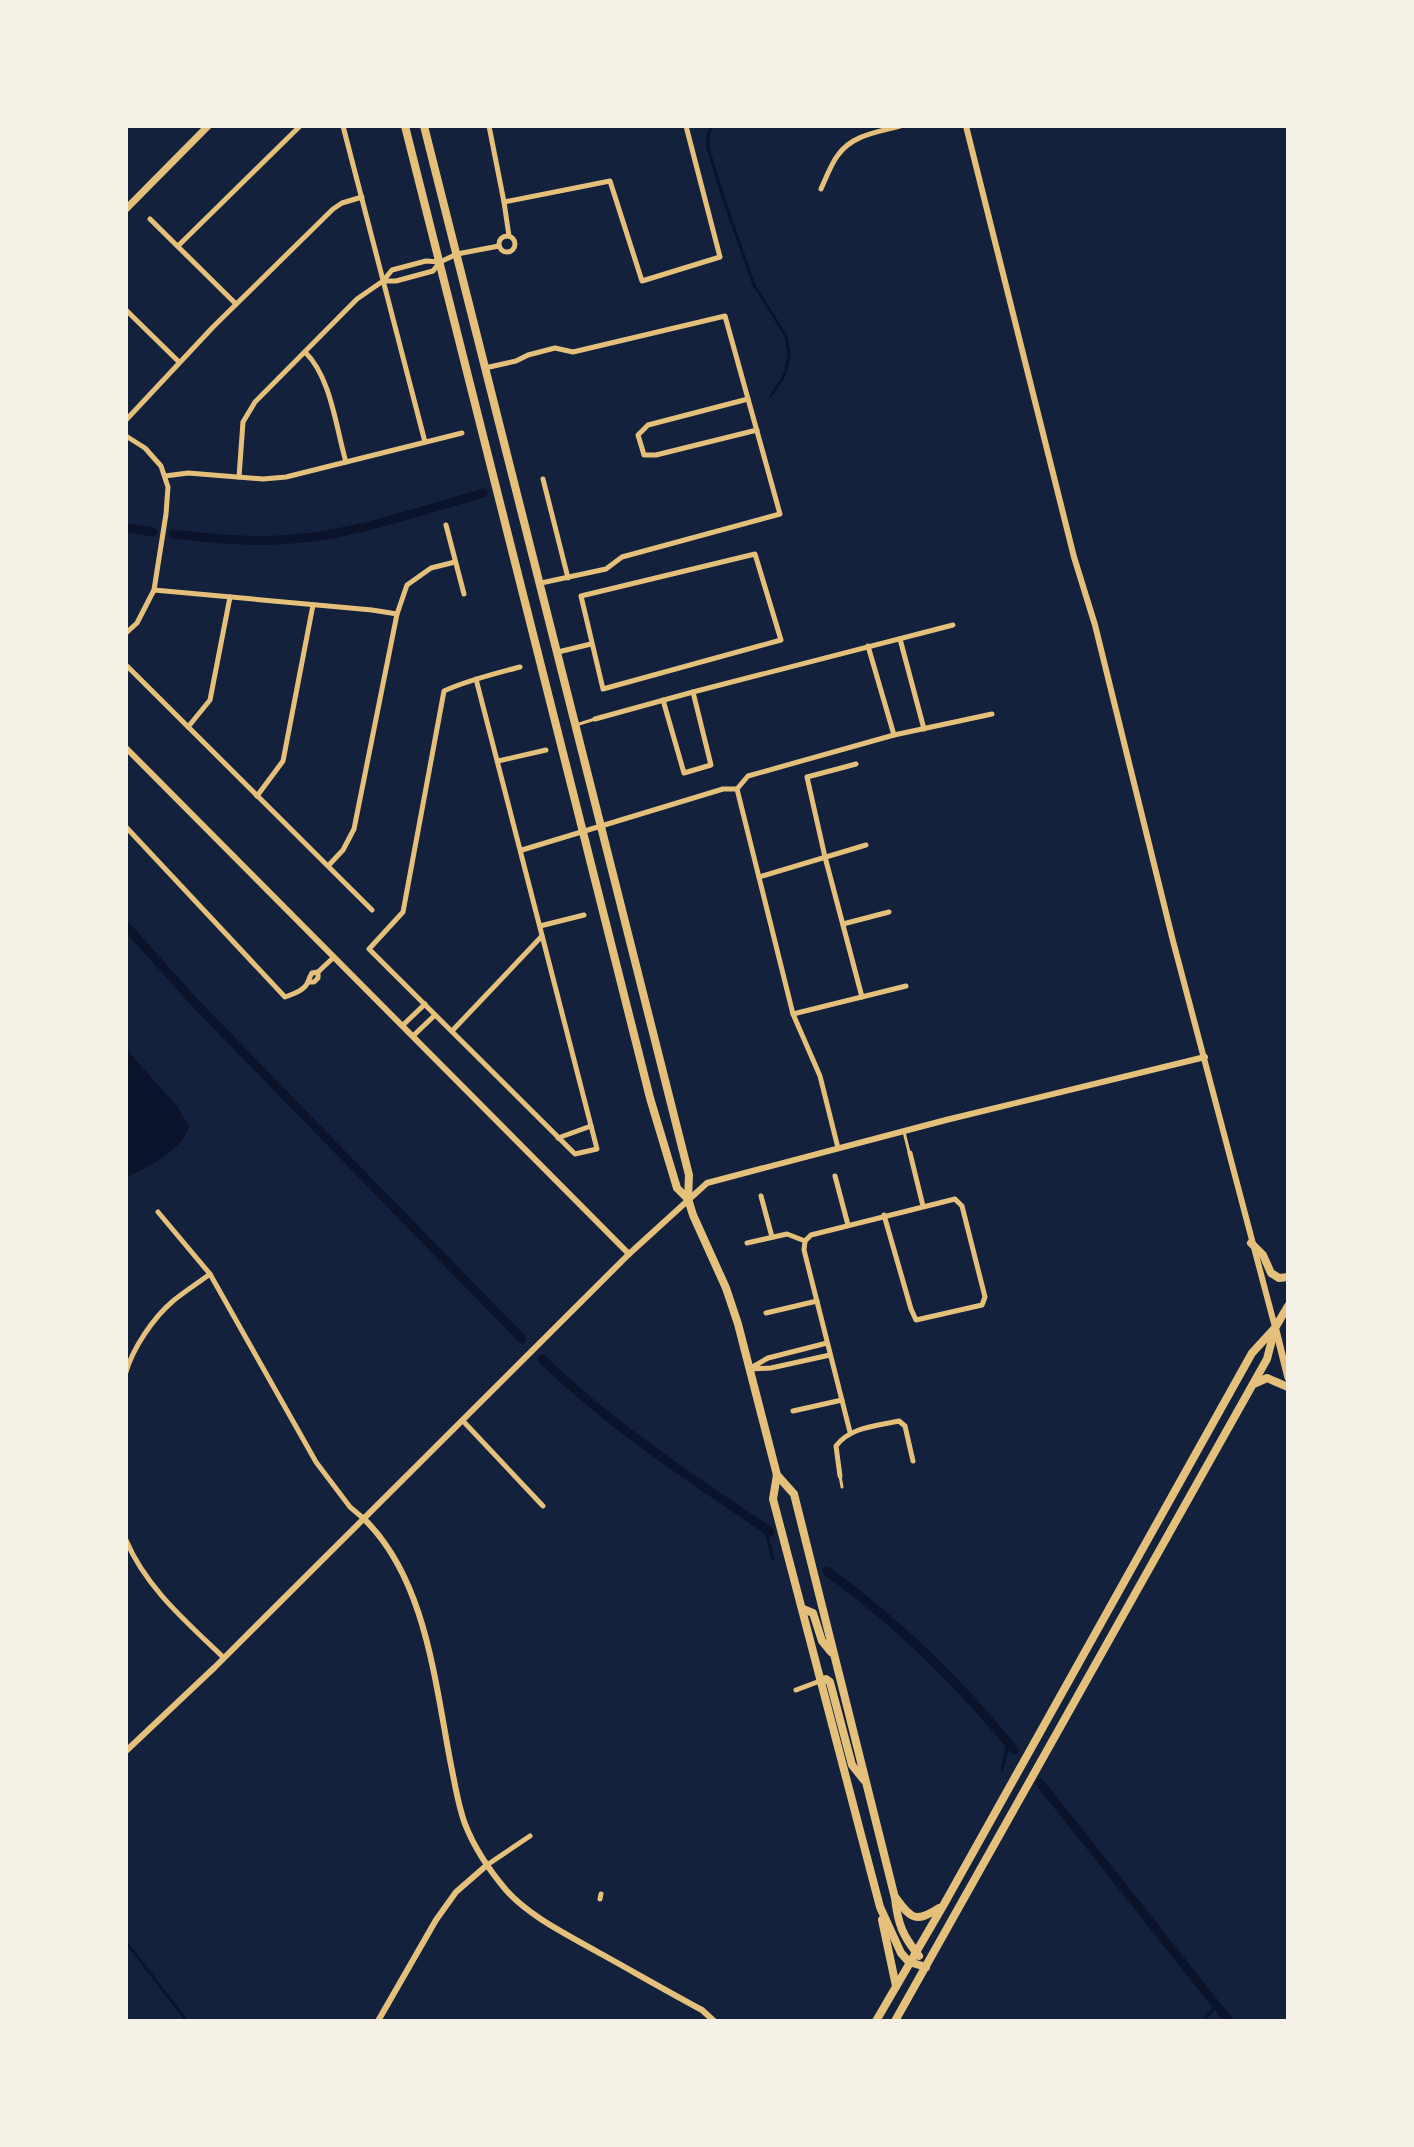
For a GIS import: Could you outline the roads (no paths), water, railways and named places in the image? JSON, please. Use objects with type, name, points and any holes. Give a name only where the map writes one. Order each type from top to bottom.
[{"type":"main road","points":[[405,126],[650,1098],[677,1188],[688,1199]]},
{"type":"main road","points":[[424,126],[689,1175],[688,1199],[738,1324],[777,1475],[773,1499],[880,1907],[896,1986]]},
{"type":"main road","points":[[126,209],[205,127]]},
{"type":"main road","points":[[1251,1243],[1263,1255],[1271,1273],[1279,1278],[1288,1277]]},
{"type":"main road","points":[[876,2021],[1252,1353],[1275,1328],[1288,1306]]},
{"type":"main road","points":[[1275,1328],[1288,1378]]},
{"type":"main road","points":[[895,2021],[1267,1359],[1275,1328]]},
{"type":"main road","points":[[1252,1386],[1267,1378],[1288,1387]]},
{"type":"main road","points":[[777,1475],[794,1494],[895,1898],[897,1919],[903,1936],[926,1967]]},
{"type":"main road","points":[[803,1609],[813,1613],[822,1641],[832,1654]]},
{"type":"main road","points":[[820,1681],[826,1679],[830,1682],[852,1765],[865,1781]]},
{"type":"main road","points":[[895,1898],[907,1913],[915,1917],[924,1918],[943,1906]]},
{"type":"main road","points":[[880,1907],[897,1946],[909,1962],[926,1967]]},
{"type":"street","points":[[178,246],[300,126]]},
{"type":"street","points":[[343,126],[425,442]]},
{"type":"street","points":[[489,126],[509,236],[515,241],[513,250],[505,252],[499,246]]},
{"type":"street","points":[[504,202],[610,181],[642,281],[720,257],[686,126]]},
{"type":"street","points":[[821,189],[838,155],[849,143],[900,126]]},
{"type":"street","points":[[966,126],[1074,557],[1099,638],[1173,941],[1275,1328]]},
{"type":"street","points":[[126,420],[179,362],[333,209],[362,197]]},
{"type":"street","points":[[150,219],[236,304]]},
{"type":"street","points":[[499,246],[501,238],[509,236]]},
{"type":"street","points":[[383,281],[396,281],[433,271],[440,262],[457,254],[499,246]]},
{"type":"street","points":[[239,477],[243,422],[255,402],[357,299],[383,281],[392,270],[426,261],[440,262]]},
{"type":"street","points":[[126,310],[179,362]]},
{"type":"street","points":[[485,368],[555,348],[573,352],[725,316],[780,514],[622,557],[606,569],[540,584]]},
{"type":"street","points":[[305,352],[313,359],[323,378],[346,462]]},
{"type":"street","points":[[748,399],[648,425],[638,435],[644,455],[656,455],[757,430]]},
{"type":"street","points":[[165,476],[188,473],[286,477],[462,433]]},
{"type":"street","points":[[126,436],[145,448],[161,466],[168,487],[154,590],[137,623],[126,633]]},
{"type":"street","points":[[543,479],[568,578]]},
{"type":"street","points":[[446,525],[464,594]]},
{"type":"street","points":[[755,554],[781,640],[603,689],[591,644],[581,596],[755,554]]},
{"type":"street","points":[[328,866],[343,850],[354,829],[397,614],[407,585],[431,568],[455,562]]},
{"type":"street","points":[[154,590],[397,614]]},
{"type":"street","points":[[188,727],[210,700],[230,597]]},
{"type":"street","points":[[257,796],[283,761],[313,605]]},
{"type":"street","points":[[595,719],[953,625]]},
{"type":"street","points":[[900,639],[924,729]]},
{"type":"street","points":[[557,652],[591,644]]},
{"type":"street","points":[[868,646],[894,735]]},
{"type":"street","points":[[126,665],[372,910]]},
{"type":"street","points":[[476,679],[597,1149],[575,1154],[369,949],[403,912],[444,691],[476,679],[520,667]]},
{"type":"street","points":[[663,700],[684,773],[711,765],[693,692]]},
{"type":"street","points":[[522,850],[723,789],[737,789],[748,776],[894,735],[992,714]]},
{"type":"street","points":[[126,748],[629,1254]]},
{"type":"street","points":[[498,761],[546,750]]},
{"type":"street","points":[[856,764],[807,777],[862,997]]},
{"type":"street","points":[[737,789],[793,1014],[820,1076],[838,1148]]},
{"type":"street","points":[[126,827],[285,997],[298,992],[308,982],[314,982],[318,972],[334,957]]},
{"type":"street","points":[[759,877],[866,845]]},
{"type":"street","points":[[843,924],[889,912]]},
{"type":"street","points":[[540,926],[584,915]]},
{"type":"street","points":[[452,1031],[542,936]]},
{"type":"street","points":[[793,1014],[906,986]]},
{"type":"street","points":[[402,1026],[425,1004]]},
{"type":"street","points":[[413,1036],[435,1014]]},
{"type":"street","points":[[126,1751],[224,1658],[629,1254],[707,1183],[946,1120],[1205,1057]]},
{"type":"street","points":[[558,1138],[591,1126]]},
{"type":"street","points":[[910,1153],[923,1206]]},
{"type":"street","points":[[835,1176],[848,1225]]},
{"type":"street","points":[[761,1196],[772,1237]]},
{"type":"street","points":[[850,1432],[804,1250],[805,1241],[811,1235],[884,1215],[955,1199],[962,1206],[985,1297],[982,1305],[916,1320],[884,1215]]},
{"type":"street","points":[[158,1212],[210,1274],[316,1462],[350,1507],[392,1552],[416,1602],[465,1824],[487,1865],[508,1893],[536,1915],[698,2008],[714,2021]]},
{"type":"street","points":[[747,1243],[787,1234],[805,1241]]},
{"type":"street","points":[[126,1372],[141,1341],[163,1311],[210,1274]]},
{"type":"street","points":[[766,1313],[817,1301]]},
{"type":"street","points":[[749,1369],[768,1358],[827,1343]]},
{"type":"street","points":[[749,1369],[771,1368],[830,1355]]},
{"type":"street","points":[[793,1411],[842,1400]]},
{"type":"street","points":[[463,1421],[543,1506]]},
{"type":"street","points":[[840,1476],[836,1446],[841,1438],[850,1432],[899,1421],[905,1426],[913,1461]]},
{"type":"street","points":[[126,1540],[132,1555],[156,1589],[224,1658]]},
{"type":"street","points":[[796,1690],[820,1681]]},
{"type":"street","points":[[378,2021],[436,1920],[456,1892],[487,1865],[530,1836]]},
{"type":"lane","points":[[575,725],[595,719]]},
{"type":"lane","points":[[904,1132],[910,1153]]},
{"type":"lane","points":[[840,1476],[842,1487]]},
{"type":"water","points":[[126,1049],[177,1106],[189,1126],[172,1151],[126,1178]]},
{"type":"waterway","points":[[712,126],[708,148],[754,285],[786,336],[789,355],[785,374],[771,396]]},
{"type":"waterway","points":[[173,534],[251,540],[304,538],[382,522],[483,493]]},
{"type":"waterway","points":[[126,528],[153,532]]},
{"type":"waterway","points":[[126,926],[196,1004],[522,1339]]},
{"type":"waterway","points":[[542,1359],[624,1429],[770,1532]]},
{"type":"waterway","points":[[765,1528],[773,1559]]},
{"type":"waterway","points":[[827,1571],[926,1654],[1014,1750]]},
{"type":"waterway","points":[[1002,1770],[1008,1743]]},
{"type":"waterway","points":[[1040,1783],[1229,2021]]},
{"type":"waterway","points":[[126,1942],[187,2021]]},
{"type":"waterway","points":[[1204,2021],[1216,2005]]}]
